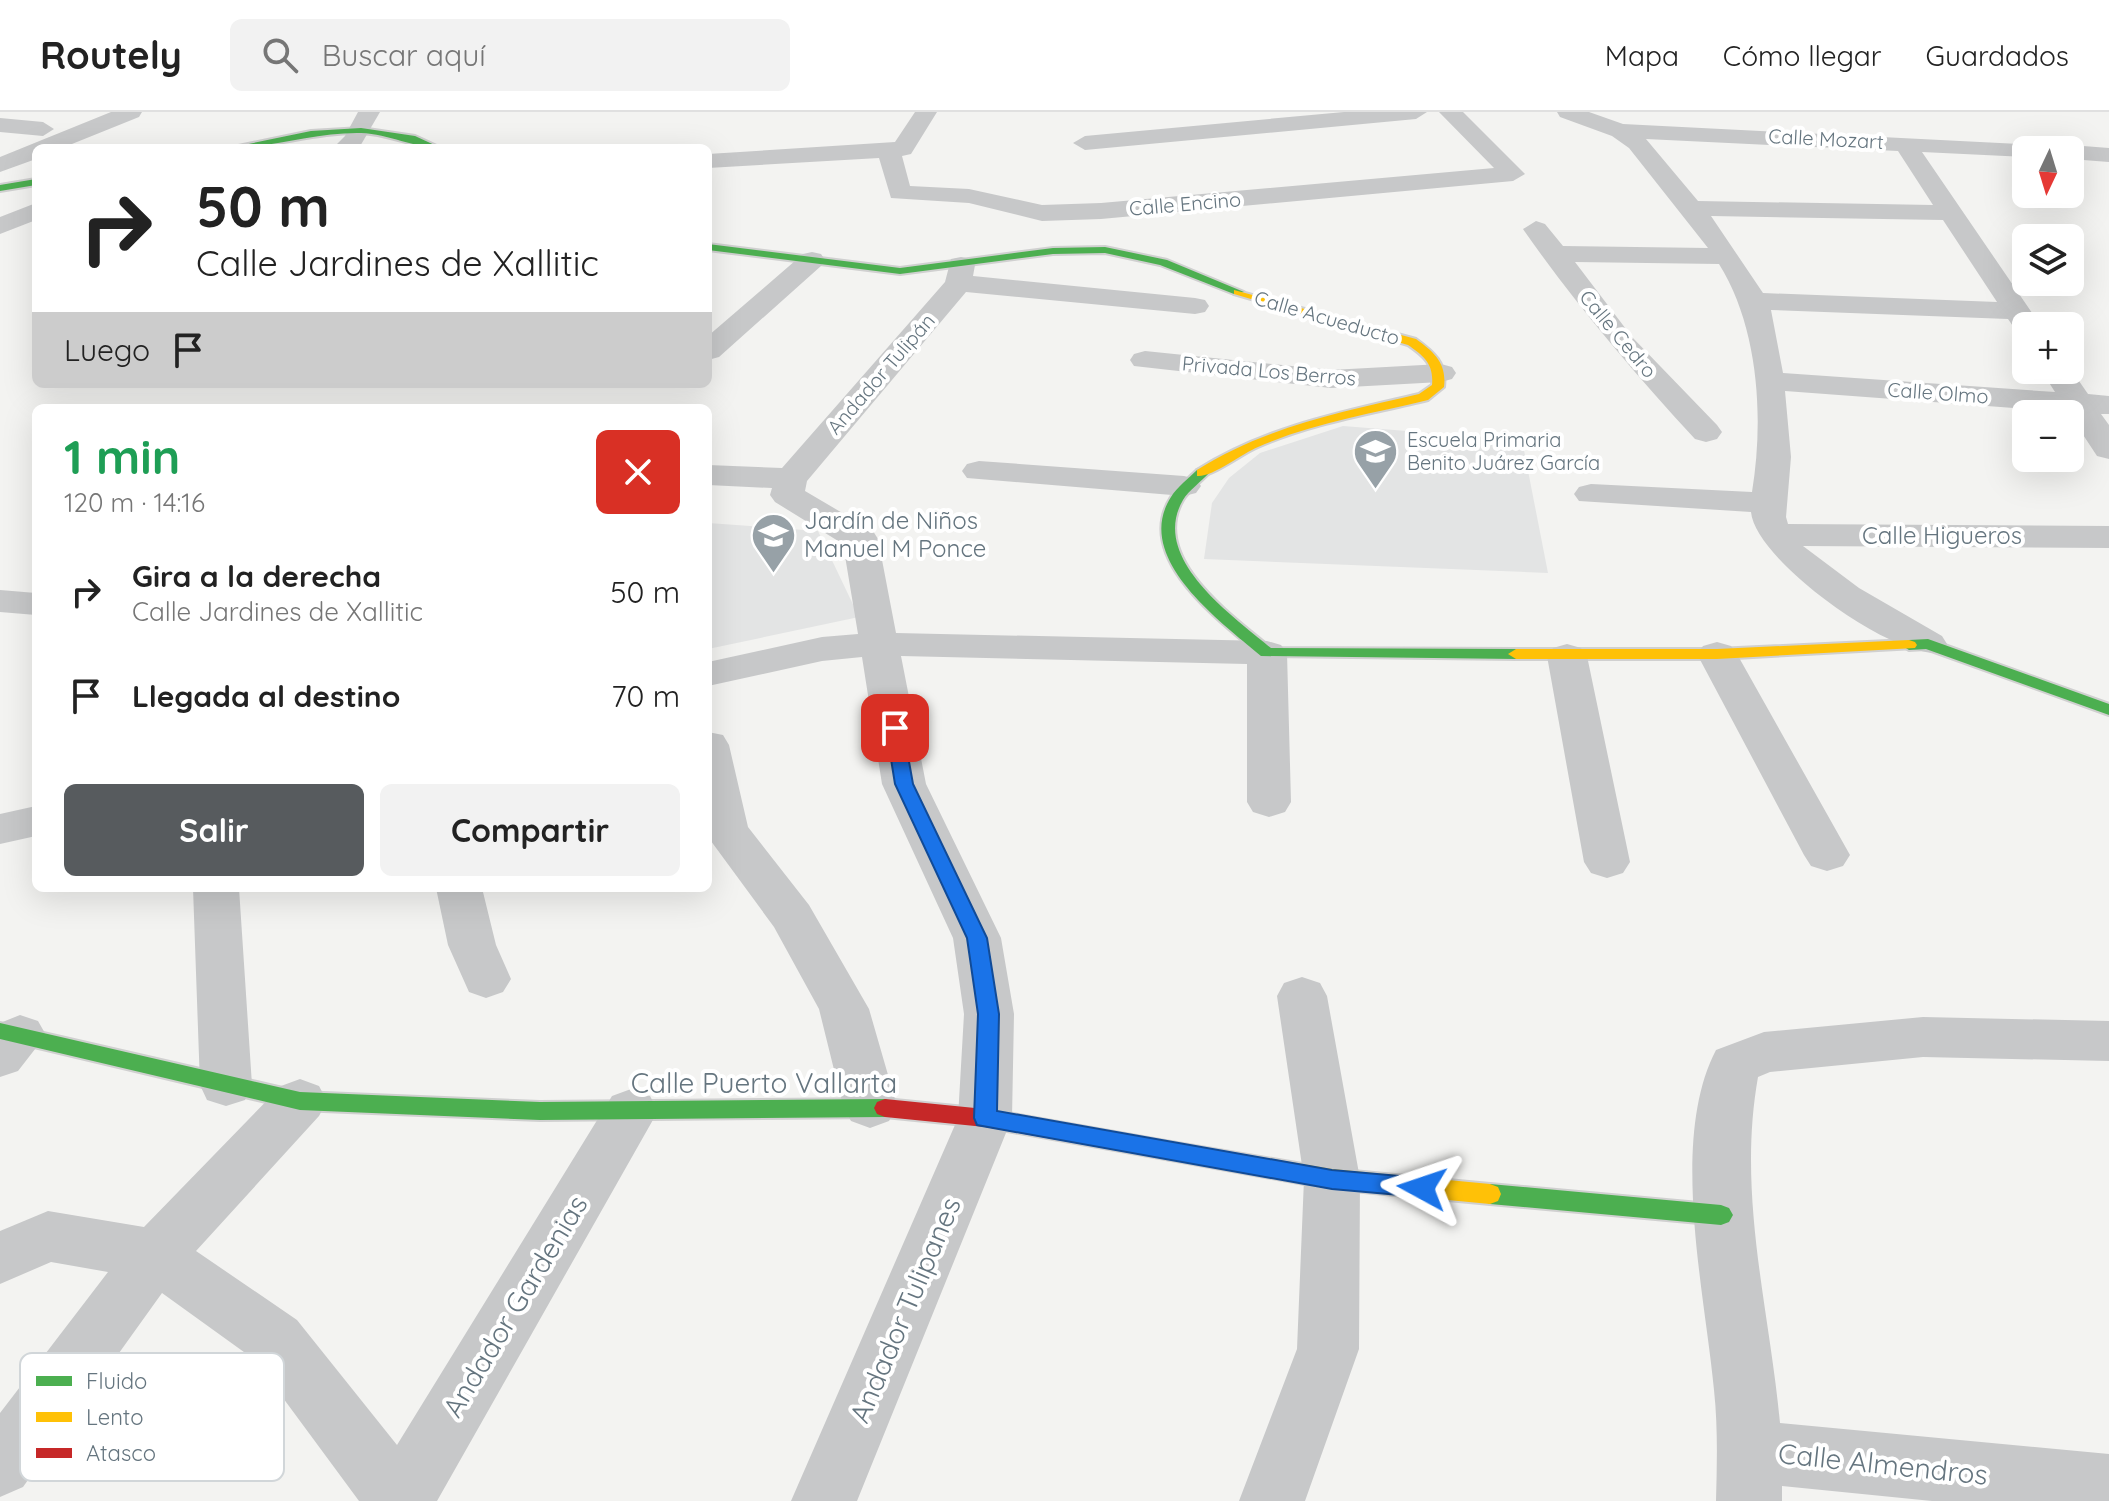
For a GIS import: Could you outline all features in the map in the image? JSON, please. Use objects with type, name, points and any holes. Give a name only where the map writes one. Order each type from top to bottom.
[{"type":"street","points":[[0,125],[40,142],[131,112]]},
{"type":"street","points":[[712,161],[896,150],[926,112]]},
{"type":"street","points":[[1085,143],[1416,112]]},
{"type":"street","name":"Calle Encino","points":[[896,150],[900,193],[969,196],[1024,211],[1101,211],[1513,174],[1450,112]]},
{"type":"street","points":[[1568,112],[1620,131],[1637,143],[1725,256],[1754,301],[1768,381],[1774,457],[1772,519],[1841,592],[1928,644],[2109,710]]},
{"type":"street","points":[[253,144],[364,120],[418,134],[431,144]]},
{"type":"street","points":[[350,144],[364,120]]},
{"type":"street","points":[[1992,121],[2012,137]]},
{"type":"street","name":"Calle Mozart","points":[[1620,131],[1833,130],[1904,143],[2012,149]]},
{"type":"street","points":[[1904,143],[2018,312]]},
{"type":"street","points":[[0,165],[32,147]]},
{"type":"street","points":[[2084,153],[2109,155]]},
{"type":"street","points":[[0,188],[32,183]]},
{"type":"street","points":[[1322,191],[1343,214]]},
{"type":"street","points":[[1688,208],[1952,213]]},
{"type":"street","points":[[0,226],[32,213]]},
{"type":"street","name":"Calle Cedro","points":[[1706,432],[1622,343],[1544,242],[1725,256]]},
{"type":"street","name":"Calle Acueducto","points":[[712,248],[900,271],[960,274],[1054,250],[1106,250],[1157,259],[1253,298],[1412,342],[1433,357],[1441,373]]},
{"type":"street","points":[[712,345],[812,260]]},
{"type":"street","points":[[960,274],[1195,306]]},
{"type":"street","name":"Andador Tulipán","points":[[791,479],[960,274]]},
{"type":"street","points":[[1754,301],[2012,317]]},
{"type":"street","name":"Privada Los Berros","points":[[1145,360],[1331,379],[1441,373]]},
{"type":"street","points":[[1269,802],[1267,653],[1182,574],[1168,547],[1169,516],[1184,486],[1210,464],[1244,445],[1423,397],[1438,387],[1441,373]]},
{"type":"street","name":"Calle Olmo","points":[[1768,381],[2035,400]]},
{"type":"street","name":"Calle Olmo","points":[[2084,403],[2109,405]]},
{"type":"street","points":[[2084,413],[2109,449]]},
{"type":"street","points":[[979,471],[1184,486]]},
{"type":"street","points":[[712,475],[791,479],[787,495],[860,539],[904,784],[977,938],[989,1014],[985,1118]]},
{"type":"street","name":"Calle Higueros","points":[[1591,494],[1772,519],[2109,537]]},
{"type":"street","points":[[0,601],[32,604]]},
{"type":"street","points":[[712,673],[822,649],[881,644],[1567,656],[1717,654],[1928,644]]},
{"type":"street","points":[[1717,654],[1827,855]]},
{"type":"street","points":[[1567,656],[1607,862]]},
{"type":"street","points":[[712,764],[726,830],[792,917],[844,1009],[870,1106]]},
{"type":"street","points":[[0,829],[32,822]]},
{"type":"street","points":[[216,892],[226,1085]]},
{"type":"street","points":[[460,892],[472,945],[486,979]]},
{"type":"street","points":[[1272,1501],[1328,1349],[1332,1179],[1302,996]]},
{"type":"street","points":[[1751,1476],[1721,1215],[1724,1099],[1734,1065],[1764,1052],[1923,1037],[2109,1041]]},
{"type":"street","name":"Calle Puerto Vallarta","points":[[7,1041],[300,1101],[540,1111],[870,1106],[985,1118],[1332,1179],[1721,1215]]},
{"type":"street","points":[[83,1353],[155,1255],[300,1101]]},
{"type":"street","name":"Andador Gardenias","points":[[400,1501],[631,1111]]},
{"type":"street","name":"Andador Tulipanes","points":[[824,1501],[985,1118]]},
{"type":"street","points":[[0,1258],[48,1236],[155,1255],[276,1340],[400,1501]]},
{"type":"street","points":[[0,1465],[20,1438]]},
{"type":"street","name":"Calle Almendros","points":[[1751,1476],[2109,1486]]},
{"type":"shaded area","name":"Escuela Primaria Benito Juárez García","points":[[1343,426],[1522,440],[1548,573],[1204,559],[1212,503],[1229,478],[1260,453]]},
{"type":"shaded area","name":"Jardín de Niños Manuel M Ponce","points":[[712,523],[818,531],[859,617],[712,648]]},
{"type":"traffic: fast","points":[[256,144],[336,131],[387,133],[426,144]]},
{"type":"traffic: fast","points":[[0,188],[32,183]]},
{"type":"traffic: fast","points":[[712,248],[900,271],[1053,251],[1105,250],[1163,262],[1238,292]]},
{"type":"traffic: fast","points":[[1202,473],[1177,498],[1168,523],[1170,547],[1182,571],[1201,594],[1267,653],[1516,654]]},
{"type":"traffic: fast","points":[[1909,645],[1928,644],[2109,710]]},
{"type":"traffic: fast","points":[[0,1031],[300,1101],[540,1111],[885,1108]]},
{"type":"traffic: fast","points":[[1490,1194],[1721,1215]]},
{"type":"traffic: slow","points":[[1202,473],[1227,457],[1280,433],[1423,397],[1438,387],[1437,366],[1412,342],[1238,292]]},
{"type":"traffic: slow","points":[[1516,654],[1717,654],[1909,645]]},
{"type":"traffic: slow","points":[[1171,1151],[1332,1179],[1490,1194]]},
{"type":"traffic: jam","points":[[885,1108],[985,1118],[1171,1151]]},
{"type":"place","name":"Escuela Primaria Benito Juárez García","points":[[1376,490]]},
{"type":"place","name":"Jardín de Niños Manuel M Ponce","points":[[773,574]]},
{"type":"route","points":[[895,728],[904,784],[977,938],[989,1014],[985,1118],[1332,1179],[1422,1188]]}]
